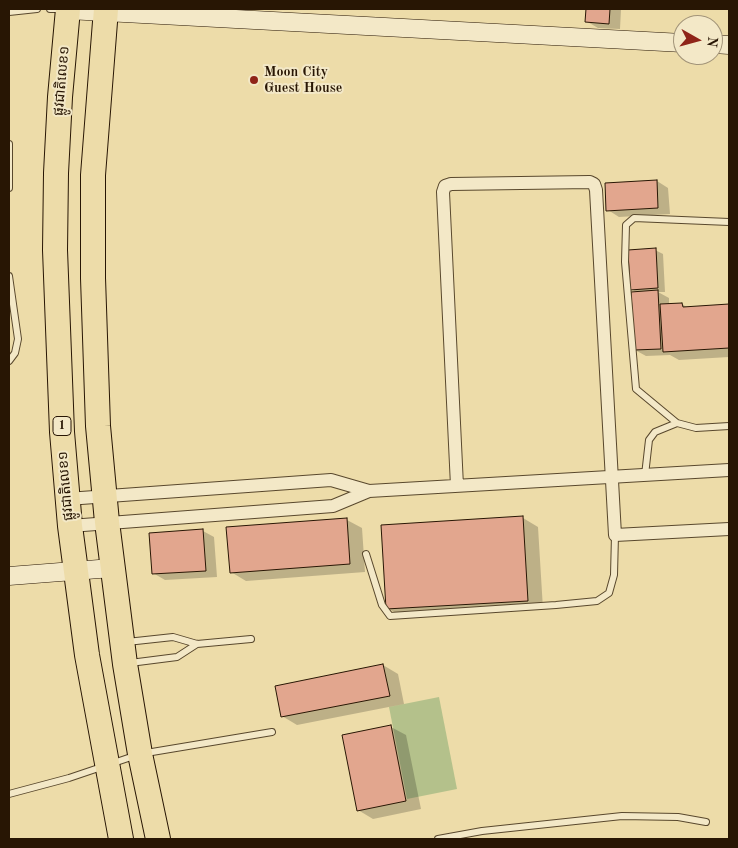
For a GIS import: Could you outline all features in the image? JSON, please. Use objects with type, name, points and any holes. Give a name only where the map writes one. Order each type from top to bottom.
[{"type":"highway","name":"ផ្លូវជាតិលេខ១","points":[[62,9],[56,173],[56,280],[68,499],[75,572],[106,765],[121,839]]},
{"type":"highway","points":[[105,10],[93,175],[93,278],[98,426],[112,568],[123,653],[140,754],[158,839]]},
{"type":"highway","points":[[56,280],[93,278]]},
{"type":"street","points":[[62,9],[673,42]]},
{"type":"street","points":[[457,486],[443,192],[445,186],[451,184],[590,182],[594,184],[615,535],[729,529]]},
{"type":"street","points":[[70,526],[333,506],[369,491],[729,470]]},
{"type":"street","points":[[68,499],[331,480],[369,491]]},
{"type":"street","points":[[9,576],[112,568]]},
{"type":"lane","points":[[9,12],[37,9]]},
{"type":"lane","points":[[9,144],[9,188]]},
{"type":"lane","points":[[729,222],[634,218],[626,225],[625,262],[636,389],[677,423],[696,428],[729,426]]},
{"type":"lane","points":[[9,276],[18,339],[15,352],[9,361]]},
{"type":"lane","points":[[646,475],[649,440],[655,432],[677,423]]},
{"type":"lane","points":[[366,554],[382,605],[390,616],[556,605],[597,601],[608,593],[614,575],[615,535]]},
{"type":"lane","points":[[123,653],[173,637],[197,644],[251,639]]},
{"type":"lane","points":[[123,653],[177,657],[197,644]]},
{"type":"lane","points":[[9,794],[140,754],[272,732]]},
{"type":"lane","points":[[438,839],[482,831],[622,816],[678,817],[706,822]]},
{"type":"green space","points":[[439,697],[457,789],[407,799],[389,707]]},
{"type":"building","points":[[586,9],[610,9],[609,24],[585,22]]},
{"type":"building","points":[[657,180],[658,208],[606,211],[605,183]]},
{"type":"building","points":[[656,248],[658,288],[630,290],[628,250]]},
{"type":"building","points":[[658,290],[661,349],[634,350],[631,292]]},
{"type":"building","points":[[682,303],[683,307],[729,304],[729,348],[663,352],[660,304]]},
{"type":"building","points":[[523,516],[528,601],[386,609],[381,525]]},
{"type":"building","points":[[347,518],[350,564],[230,573],[226,527]]},
{"type":"building","points":[[203,529],[206,571],[152,574],[149,533]]},
{"type":"building","points":[[383,664],[390,696],[281,717],[275,686]]},
{"type":"building","points":[[391,725],[406,801],[357,811],[342,735]]},
{"type":"place","name":"Moon City Guest House","points":[[254,80]]}]
